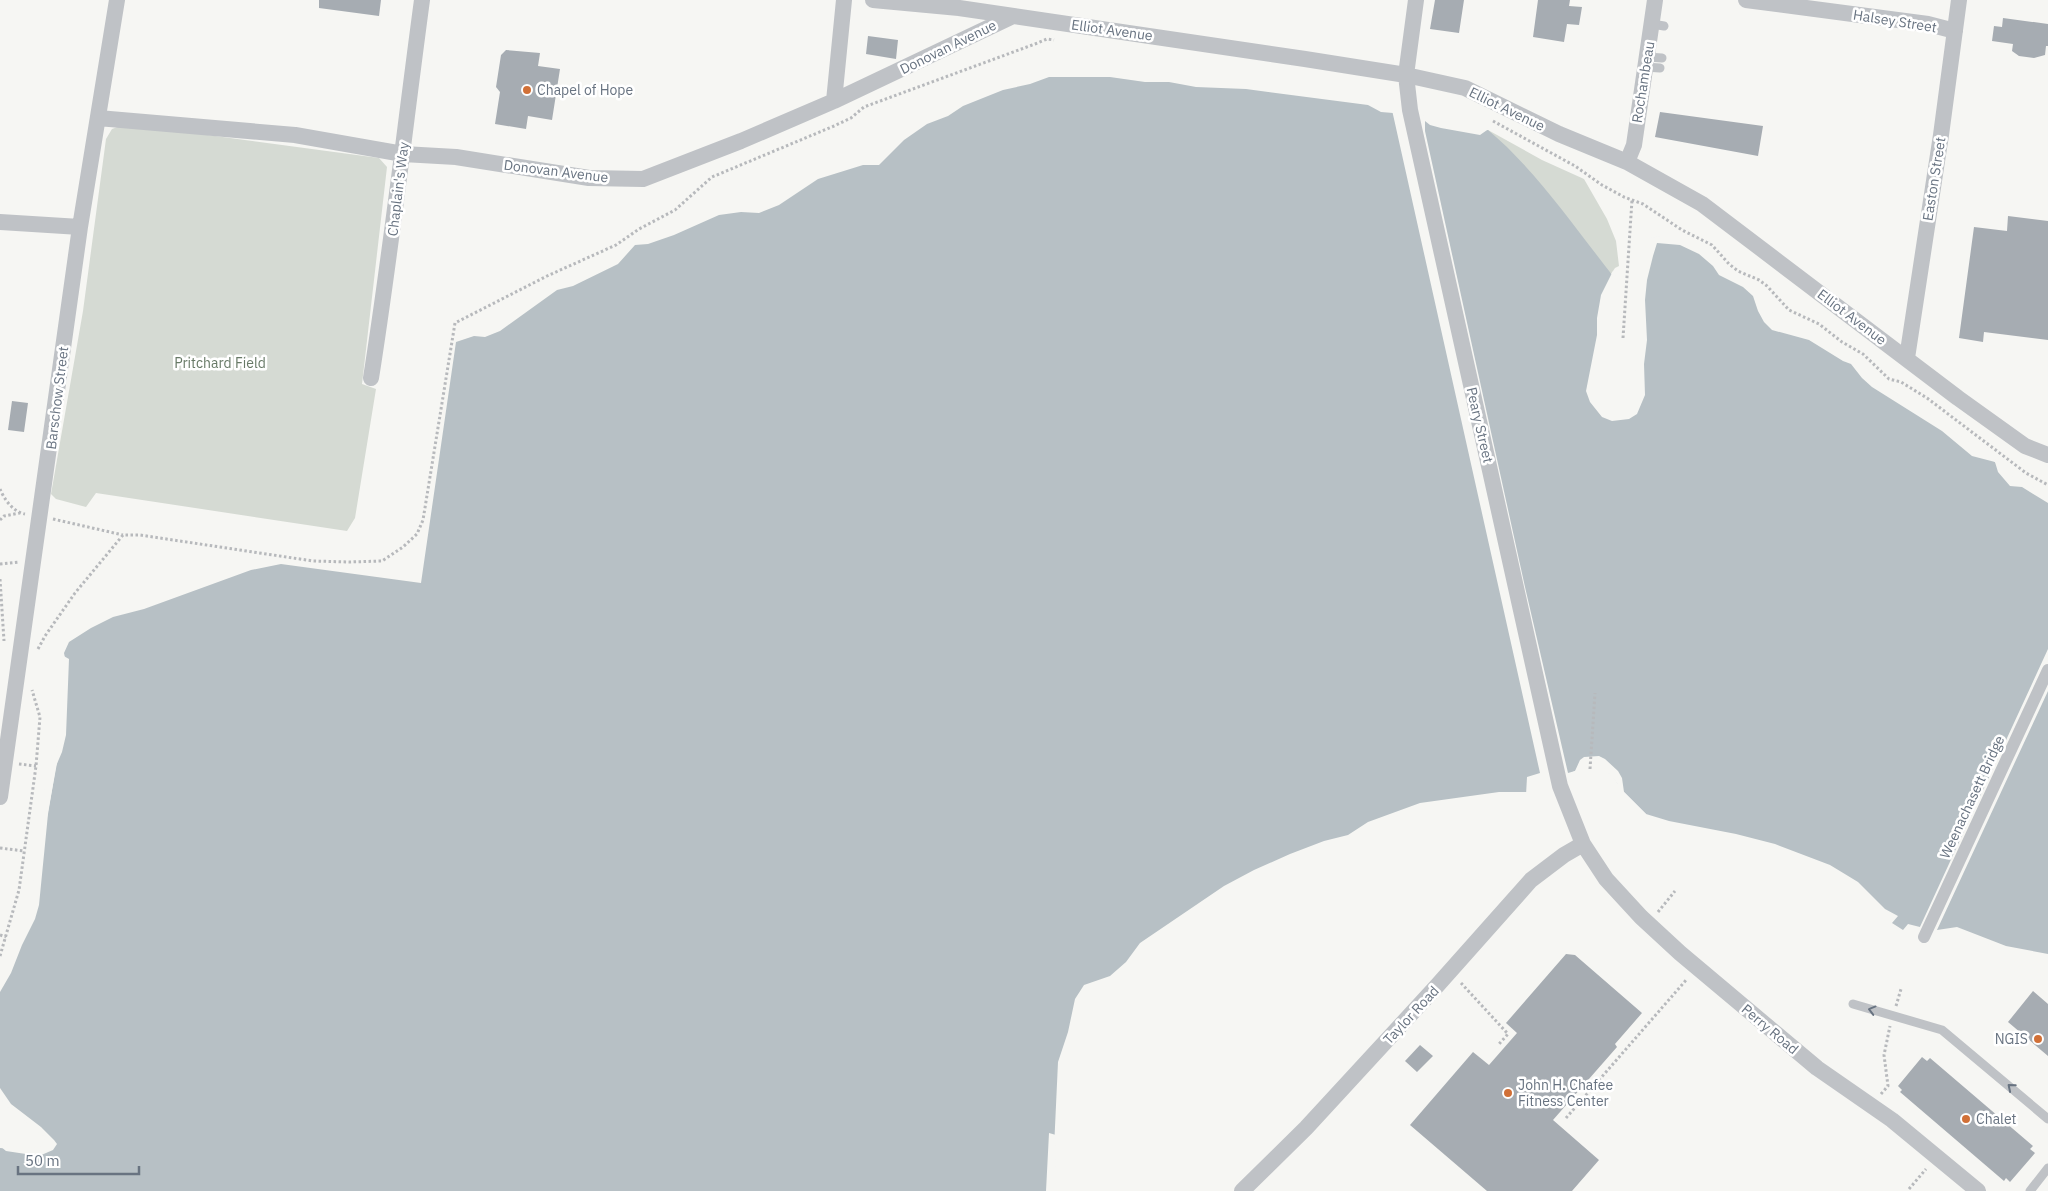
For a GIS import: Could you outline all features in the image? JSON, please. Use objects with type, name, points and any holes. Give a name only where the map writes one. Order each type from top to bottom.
[{"type":"street","name":"Barschow Street","points":[[0,797],[80,227],[116,0]]},
{"type":"street","name":"Chaplain's Way","points":[[371,378],[403,154],[422,0]]},
{"type":"street","points":[[834,101],[844,0]]},
{"type":"street","name":"Elliot Avenue","points":[[873,0],[959,8],[1013,16],[1406,75],[1466,88],[1559,134],[1627,162],[1702,204],[1958,398],[2026,446],[2048,455]]},
{"type":"street","name":"Peary Street","points":[[1416,0],[1406,75],[1410,110],[1560,786],[1583,844]]},
{"type":"street","name":"Rochambeau","points":[[1627,162],[1634,146],[1653,63],[1658,21],[1655,0]]},
{"type":"street","name":"Halsey Street","points":[[1746,0],[1928,24],[1955,31]]},
{"type":"street","name":"Easton Street","points":[[1907,358],[1942,135],[1959,0]]},
{"type":"street","name":"Donovan Avenue","points":[[98,118],[295,135],[403,154],[456,157],[589,178],[643,179],[741,141],[834,101],[1013,16]]},
{"type":"street","points":[[0,222],[80,227]]},
{"type":"street","name":"Weenachasett Bridge","points":[[1924,937],[2048,670]]},
{"type":"street","name":"Perry Road","points":[[1583,844],[1606,879],[1620,896],[1680,953],[1817,1068],[1873,1106],[1978,1191]]},
{"type":"street","name":"Taylor Road","points":[[1242,1191],[1306,1128],[1531,880],[1564,855],[1583,844]]},
{"type":"lane","points":[[1853,1004],[1942,1030],[2048,1119]]},
{"type":"lane","points":[[2030,1191],[2048,1168]]},
{"type":"path","points":[[37,652],[45,636],[76,593],[123,535],[140,535],[313,561],[350,562],[382,560],[403,547],[417,534],[423,520],[455,323],[547,276],[616,246],[639,229],[674,210],[712,177],[834,126],[851,118],[864,107],[1047,39],[1054,40]]},
{"type":"path","points":[[1490,118],[1575,166],[1602,185],[1643,204],[1682,230],[1712,245],[1738,271],[1759,280],[1767,286],[1789,310],[1819,324],[1842,342],[1863,354],[1889,379],[1901,382],[1927,398],[2026,473],[2048,485]]},
{"type":"path","points":[[1623,338],[1632,200]]},
{"type":"path","points":[[0,520],[4,516],[20,513]]},
{"type":"path","points":[[0,579],[5,630],[4,650]]},
{"type":"path","points":[[0,956],[19,890],[36,766],[40,717],[32,688]]},
{"type":"path","points":[[1590,769],[1595,693]]},
{"type":"path","points":[[0,848],[24,851]]},
{"type":"path","points":[[0,935],[6,937]]},
{"type":"path","points":[[1566,1118],[1690,976]]},
{"type":"path","points":[[1460,983],[1508,1034],[1499,1044]]},
{"type":"path","points":[[1873,1106],[1888,1086],[1884,1068],[1884,1055],[1901,989]]},
{"type":"green space","name":"Pritchard Field","points":[[126,124],[379,158],[387,167],[362,384],[376,389],[355,518],[347,531],[96,493],[86,507],[56,499],[51,494],[83,311],[106,139],[112,129]]},
{"type":"green space","points":[[1441,128],[1488,130],[1542,160],[1584,179],[1607,219],[1616,241],[1619,266],[1615,268],[1607,280]]},
{"type":"shaded area","points":[[1049,77],[1110,77],[1145,82],[1169,82],[1196,87],[1246,89],[1368,105],[1381,112],[1476,131],[1488,130],[1522,162],[1613,276],[1609,284],[1604,398],[1611,403],[1618,404],[1633,396],[1651,240],[1693,246],[1732,280],[1749,286],[1774,317],[1836,352],[1855,360],[1866,377],[1995,462],[2002,472],[2048,498],[2048,958],[2030,955],[1972,936],[1944,938],[1920,927],[1908,924],[1903,930],[1892,923],[1898,916],[1885,909],[1858,882],[1830,865],[1775,844],[1736,834],[1669,821],[1646,814],[1624,792],[1602,762],[1591,761],[1586,766],[1542,786],[1538,792],[1499,792],[1420,803],[1368,822],[1348,835],[1324,841],[1290,854],[1224,886],[1140,943],[1126,962],[1110,976],[1084,985],[1075,999],[1068,1032],[1058,1062],[1053,1170],[1050,1191],[0,1191],[0,1148],[40,1151],[49,1138],[17,1113],[0,1092],[0,985],[18,949],[28,921],[34,894],[60,747],[66,663],[64,653],[69,642],[113,617],[144,609],[251,570],[281,564],[421,583],[456,342],[474,336],[485,337],[500,331],[557,290],[573,286],[618,264],[635,245],[648,244],[674,235],[719,215],[741,212],[759,213],[779,205],[818,179],[863,165],[879,165],[904,140],[927,124],[948,116],[963,106],[1003,90],[1030,84]]},
{"type":"pier","points":[[1392,110],[1427,116],[1476,129],[1490,128],[1480,135],[1441,128],[1430,125],[1425,121],[1425,131],[1525,587],[1568,773],[1575,771],[1580,760],[1584,757],[1599,756],[1605,759],[1618,771],[1622,778],[1624,792],[1646,814],[1645,816],[1622,793],[1617,783],[1601,764],[1592,764],[1582,774],[1578,782],[1571,781],[1571,783],[1543,788],[1538,795],[1526,795],[1527,777],[1540,773]]},
{"type":"pier","points":[[1660,236],[1691,242],[1708,251],[1733,278],[1750,284],[1775,315],[1819,335],[1838,350],[1857,358],[1868,375],[1881,385],[1918,405],[1967,441],[1997,460],[2003,471],[2048,495],[2048,503],[2022,487],[2010,486],[1998,472],[1995,462],[1972,456],[1942,431],[1872,387],[1851,364],[1809,340],[1772,330],[1764,322],[1753,296],[1743,287],[1719,275],[1713,266],[1699,254],[1680,245],[1657,243],[1653,256],[1647,280],[1645,300],[1647,340],[1644,364],[1645,395],[1637,414],[1629,419],[1612,421],[1602,417],[1590,402],[1586,391],[1597,335],[1597,318],[1601,295],[1613,271],[1616,276],[1612,285],[1614,323],[1608,341],[1610,368],[1606,397],[1610,401],[1618,402],[1627,399],[1631,395],[1636,365],[1635,335],[1639,259],[1650,238]]},
{"type":"pier","points":[[2048,649],[2048,691],[1937,930],[1957,927],[2006,946],[2048,954],[2048,961],[2009,952],[1972,939],[1943,941],[1919,929]]},
{"type":"pier","points":[[62,655],[69,659],[66,735],[56,766],[48,814],[39,905],[35,919],[11,973],[0,992],[0,980],[7,969],[32,898],[37,825],[51,756],[57,746]]},
{"type":"pier","points":[[0,1088],[11,1104],[41,1127],[54,1140],[57,1144],[53,1150],[39,1156],[6,1151],[0,1146],[39,1148],[46,1138],[5,1105],[0,1097]]},
{"type":"pier","points":[[1049,1133],[1056,1135],[1055,1170],[1052,1191],[1046,1191]]},
{"type":"building","points":[[319,0],[381,0],[379,16],[319,8]]},
{"type":"building","points":[[1435,0],[1464,0],[1459,33],[1430,29]]},
{"type":"building","points":[[1538,0],[1570,0],[1569,6],[1582,7],[1579,25],[1567,24],[1564,42],[1533,37]]},
{"type":"building","points":[[2003,18],[2048,24],[2048,46],[2046,46],[2045,55],[2034,58],[2019,56],[2012,51],[2013,44],[1992,41],[1994,26],[2002,27]]},
{"type":"building","points":[[868,36],[898,40],[896,59],[866,54]]},
{"type":"building","name":"Chapel of Hope","points":[[506,50],[540,53],[538,66],[560,69],[552,120],[528,116],[526,129],[495,124],[500,92],[496,87],[501,55]]},
{"type":"building","points":[[1660,112],[1763,126],[1758,156],[1655,137]]},
{"type":"building","points":[[2008,216],[2048,221],[2048,340],[1984,332],[1983,342],[1959,338],[1974,227],[2007,231]]},
{"type":"building","points":[[12,401],[28,403],[24,432],[8,430]]},
{"type":"building","name":"John H. Chafee Fitness Center","points":[[1566,954],[1575,955],[1642,1013],[1615,1044],[1617,1047],[1553,1120],[1599,1160],[1572,1191],[1487,1191],[1410,1125],[1473,1052],[1489,1065],[1517,1033],[1506,1023]]},
{"type":"building","name":"NGIS","points":[[2033,991],[2048,1004],[2048,1056],[2008,1022]]},
{"type":"building","points":[[1420,1045],[1433,1056],[1417,1072],[1405,1061]]},
{"type":"building","name":"Chalet","points":[[1922,1057],[1927,1061],[1930,1058],[2033,1146],[2030,1149],[2035,1153],[2010,1182],[2006,1178],[2004,1181],[1900,1092],[1902,1090],[1898,1086]]},
{"type":"place","name":"Chapel of Hope","points":[[527,90]]},
{"type":"place","name":"NGIS","points":[[2038,1039]]},
{"type":"place","name":"John H. Chafee Fitness Center","points":[[1508,1093]]},
{"type":"place","name":"Chalet","points":[[1966,1119]]}]
